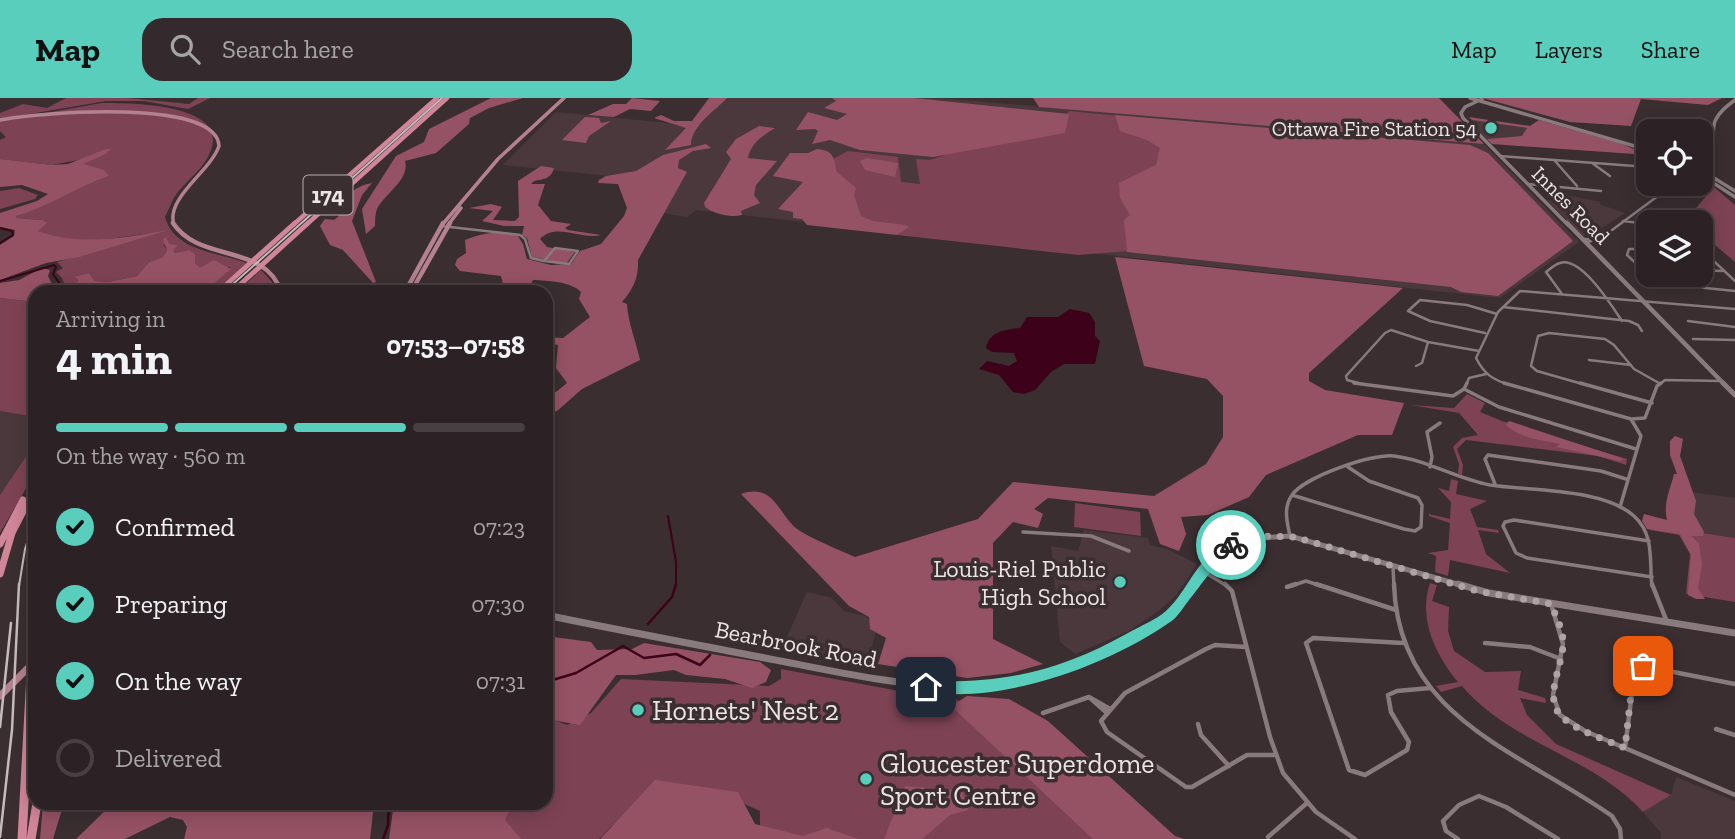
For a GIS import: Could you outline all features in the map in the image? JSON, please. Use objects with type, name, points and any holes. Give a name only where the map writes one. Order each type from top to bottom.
[{"type":"highway","name":"174","points":[[226,285],[437,98]]},
{"type":"highway","name":"174","points":[[240,285],[447,98]]},
{"type":"highway","points":[[0,544],[28,492]]},
{"type":"highway","points":[[0,574],[12,533],[28,502]]},
{"type":"highway","points":[[22,839],[28,723]]},
{"type":"highway","points":[[31,839],[36,810]]},
{"type":"main road","points":[[409,285],[444,226],[470,194],[564,99]]},
{"type":"main road","points":[[1,120],[68,106]]},
{"type":"main road","points":[[211,124],[217,133],[219,145],[216,153],[205,171],[178,200],[172,220],[179,233],[194,243],[266,267],[278,278],[280,285]]},
{"type":"main road","points":[[414,285],[444,226]]},
{"type":"main road","points":[[0,696],[28,669]]},
{"type":"street","points":[[1469,98],[1636,146]]},
{"type":"street","points":[[1478,100],[1636,146]]},
{"type":"street","name":"Innes Road","points":[[1478,100],[1462,109],[1461,115],[1735,395]]},
{"type":"street","points":[[1713,131],[1718,113],[1735,100]]},
{"type":"street","points":[[1500,156],[1636,166]]},
{"type":"street","points":[[1554,160],[1579,188]]},
{"type":"street","points":[[1592,163],[1610,176]]},
{"type":"street","points":[[1713,179],[1735,191]]},
{"type":"street","points":[[1713,181],[1735,197]]},
{"type":"street","points":[[1528,184],[1601,191]]},
{"type":"street","points":[[1584,241],[1597,241],[1657,196]]},
{"type":"street","points":[[1623,221],[1636,223]]},
{"type":"street","points":[[444,226],[520,235],[525,239],[531,258],[543,262],[569,264],[578,251],[555,248],[543,262]]},
{"type":"street","points":[[1636,249],[1629,249],[1628,255],[1636,264]]},
{"type":"street","points":[[1563,295],[1546,272],[1562,261],[1576,265],[1609,300],[1622,321]]},
{"type":"street","points":[[1713,261],[1735,281]]},
{"type":"street","points":[[1713,271],[1724,271]]},
{"type":"street","points":[[1696,287],[1735,291]]},
{"type":"street","points":[[1659,383],[1645,418],[1631,419],[1506,385],[1486,374],[1476,362],[1485,333],[1509,298],[1520,291],[1735,310]]},
{"type":"street","points":[[1485,333],[1430,321],[1408,311],[1420,300],[1466,305],[1497,314]]},
{"type":"street","points":[[1503,307],[1636,323],[1642,331]]},
{"type":"street","points":[[1688,321],[1735,327]]},
{"type":"street","points":[[1479,351],[1428,342],[1391,330],[1385,333],[1346,376],[1347,380],[1453,396],[1464,389],[1469,378],[1486,374]]},
{"type":"street","points":[[1652,403],[1537,371],[1531,366],[1538,336],[1549,333],[1605,339],[1641,374],[1659,383],[1673,379],[1722,381]]},
{"type":"street","points":[[1693,339],[1735,340]]},
{"type":"street","points":[[1416,366],[1422,363],[1428,342]]},
{"type":"street","points":[[1589,360],[1631,365]]},
{"type":"street","points":[[1464,389],[1499,407],[1636,449]]},
{"type":"street","points":[[1620,507],[1640,431],[1631,419]]},
{"type":"street","points":[[1430,467],[1432,457],[1427,432],[1440,423]]},
{"type":"street","points":[[1290,536],[1285,514],[1291,495],[1300,485],[1385,455],[1475,483],[1606,502],[1636,517],[1649,541],[1653,550],[1653,593],[1667,622]]},
{"type":"street","points":[[1495,485],[1485,459],[1488,455],[1591,469],[1626,479]]},
{"type":"street","points":[[1291,495],[1404,529],[1415,531],[1421,527],[1423,505],[1418,498],[1379,486],[1348,467]]},
{"type":"street","points":[[1649,541],[1514,520],[1505,522],[1503,526],[1516,553],[1527,558],[1652,577]]},
{"type":"street","points":[[1023,532],[1091,536],[1129,551]]},
{"type":"street","name":"Bearbrook Road","points":[[553,616],[894,683],[967,688],[1002,686],[1038,678],[1116,646],[1170,615],[1221,551],[1235,543],[1262,536],[1290,536],[1477,591],[1735,634]]},
{"type":"street","points":[[1393,566],[1396,610],[1403,643],[1416,669],[1430,688],[1457,717],[1492,744],[1612,816],[1620,829],[1621,839]]},
{"type":"street","points":[[1204,572],[1223,582],[1232,591],[1276,755],[1287,781],[1307,803],[1355,839]]},
{"type":"street","points":[[1287,587],[1306,581],[1396,610]]},
{"type":"street","points":[[1551,604],[1562,635],[1553,695],[1560,715],[1585,731],[1735,794]]},
{"type":"street","points":[[1403,643],[1313,638],[1306,643],[1349,770],[1366,775],[1407,750],[1409,742],[1391,712],[1388,695],[1397,691],[1430,688]]},
{"type":"street","points":[[1485,643],[1530,647],[1560,659]]},
{"type":"street","points":[[1247,647],[1215,645],[1206,649],[1125,693],[1101,721],[1107,732],[1186,786],[1192,787],[1247,755],[1276,755]]},
{"type":"street","points":[[1625,748],[1635,669],[1643,666],[1735,684]]},
{"type":"street","points":[[1043,713],[1089,697],[1108,711]]},
{"type":"street","points":[[1198,724],[1201,735],[1229,766]]},
{"type":"street","points":[[1716,729],[1735,735]]},
{"type":"street","points":[[1458,839],[1446,831],[1443,821],[1470,799],[1480,796],[1558,839]]},
{"type":"street","points":[[1268,837],[1307,803]]},
{"type":"shaded area","points":[[66,98],[129,98],[189,104],[198,98],[210,98],[188,109],[144,101],[106,101],[0,119],[0,113],[23,104],[47,108]]},
{"type":"shaded area","points":[[491,98],[523,98],[489,108],[470,118],[469,124],[436,153],[405,161],[404,174],[381,203],[376,211],[375,226],[366,234],[362,209],[396,156],[424,142],[429,129]]},
{"type":"shaded area","points":[[632,98],[660,101],[651,111],[630,109],[614,117],[588,115],[613,104],[626,104]]},
{"type":"shaded area","points":[[709,98],[727,98],[699,125],[691,145],[665,150],[686,128],[654,118],[661,115],[674,121],[692,121]]},
{"type":"shaded area","points":[[725,98],[939,98],[1484,144],[1579,242],[1500,298],[696,210],[687,217],[662,213],[676,183],[503,165],[556,112],[699,126]]},
{"type":"shaded area","points":[[832,98],[914,98],[1069,114],[1065,133],[933,157],[860,150],[830,140],[812,144],[818,131],[796,130],[808,112],[837,120],[847,114],[824,108],[836,101]]},
{"type":"shaded area","points":[[1033,98],[1439,98],[1484,144],[1039,107]]},
{"type":"shaded area","points":[[1482,98],[1722,98],[1708,105],[1641,99],[1631,126],[1570,122]]},
{"type":"shaded area","points":[[102,103],[153,105],[191,114],[205,123],[212,134],[211,150],[200,168],[177,193],[165,217],[177,237],[187,244],[247,263],[222,285],[212,285],[230,267],[200,269],[189,250],[174,253],[163,244],[167,250],[163,257],[149,262],[137,276],[108,282],[95,281],[89,273],[76,278],[80,281],[73,285],[65,285],[56,272],[63,268],[57,262],[162,232],[100,240],[70,239],[37,231],[42,220],[16,218],[15,216],[39,208],[108,176],[81,164],[104,155],[52,165],[0,159],[0,140],[6,137],[0,131],[0,121]]},
{"type":"shaded area","points":[[1069,111],[1121,116],[1167,148],[1134,202],[1129,251],[1078,255],[897,235],[904,229],[859,218],[837,177],[833,159],[848,151],[898,157],[901,182],[920,184],[916,159],[930,160],[975,145],[1061,126]]},
{"type":"shaded area","points":[[1115,115],[1470,145],[1488,153],[1573,241],[1498,296],[1461,292],[1451,287],[1127,252],[1124,220],[1130,215],[1120,198],[1119,183],[1156,165],[1160,148],[1147,140],[1120,131]]},
{"type":"shaded area","points":[[585,117],[599,118],[601,123],[611,121],[589,136],[586,143],[562,140]]},
{"type":"shaded area","points":[[1469,117],[1530,126],[1539,120],[1622,144],[1636,150],[1636,154],[1492,144],[1487,139],[1522,136],[1527,128],[1472,120]]},
{"type":"shaded area","points":[[1472,120],[1527,128],[1523,136],[1487,139],[1472,124]]},
{"type":"shaded area","points":[[759,126],[775,128],[754,144],[748,158],[777,161],[756,185],[754,195],[760,203],[741,211],[742,215],[737,216],[713,212],[705,207],[704,203],[731,159],[726,152],[736,139]]},
{"type":"shaded area","points":[[706,144],[711,148],[693,151],[679,160],[678,168],[687,172],[638,260],[634,283],[622,302],[627,304],[640,360],[582,389],[553,412],[553,390],[556,392],[567,383],[556,368],[558,345],[553,344],[553,337],[563,338],[590,317],[579,299],[581,292],[552,281],[533,280],[531,285],[503,285],[501,276],[460,271],[455,265],[457,259],[466,253],[465,240],[491,233],[518,236],[527,259],[551,265],[571,264],[580,251],[601,244],[624,216],[627,208],[618,184],[598,183],[599,180],[606,176],[636,171],[663,155]]},
{"type":"shaded area","points":[[111,149],[83,164],[104,170],[109,176],[16,218],[42,220],[47,223],[38,231],[71,239],[103,239],[169,230],[79,257],[46,263],[0,280],[0,245],[14,236],[15,230],[0,227],[0,213],[37,201],[48,194],[22,185],[0,187],[0,159],[52,165],[68,164]]},
{"type":"shaded area","points":[[817,149],[830,153],[837,172],[856,188],[854,195],[861,216],[873,221],[909,227],[897,235],[807,225],[802,219],[793,218],[793,212],[778,209],[803,182],[773,176],[790,153],[808,153]]},
{"type":"shaded area","points":[[867,158],[898,163],[895,177],[865,170],[860,161]]},
{"type":"shaded area","points":[[541,166],[554,168],[553,172],[531,184],[545,184],[538,205],[551,221],[571,224],[565,228],[568,230],[601,235],[554,232],[540,239],[547,247],[575,252],[566,264],[532,257],[527,238],[522,235],[524,226],[504,226],[482,221],[493,211],[469,208],[491,204],[502,207],[493,220],[515,221],[519,217],[518,181]]},
{"type":"shaded area","points":[[372,183],[362,195],[352,221],[376,282],[373,283],[343,250],[330,245],[320,226],[325,219],[334,220],[339,216],[346,198],[354,190]]},
{"type":"shaded area","points":[[19,188],[38,195],[35,199],[0,209],[0,191]]},
{"type":"shaded area","points":[[1713,188],[1735,205],[1735,262],[1713,243],[1713,210],[1694,210],[1706,196],[1713,196]]},
{"type":"shaded area","points":[[1567,195],[1601,202],[1599,204],[1625,213],[1592,235],[1583,236],[1547,200],[1574,202]]},
{"type":"shaded area","points":[[166,237],[169,244],[178,245],[173,250],[174,253],[189,250],[195,254],[195,263],[200,268],[214,260],[231,269],[212,285],[73,285],[79,281],[75,277],[89,273],[95,281],[108,282],[137,276],[149,262],[163,257],[167,250],[163,239]]},
{"type":"shaded area","points":[[1115,257],[1403,288],[1309,373],[1309,381],[1325,390],[1404,403],[1392,435],[1358,435],[1266,475],[1249,497],[1208,515],[1181,517],[1186,534],[1179,551],[1160,544],[1148,509],[1048,498],[1034,509],[1043,514],[1038,528],[1013,522],[993,543],[993,639],[1043,664],[1011,673],[967,678],[878,664],[886,638],[870,629],[869,617],[849,606],[741,494],[762,493],[775,503],[800,531],[855,557],[978,519],[1013,482],[1154,496],[1206,464],[1223,437],[1223,396],[1207,379],[1144,366]]},
{"type":"shaded area","points":[[42,268],[50,270],[48,276],[52,285],[28,285],[28,301],[0,298],[0,283],[19,280]]},
{"type":"shaded area","points":[[261,270],[273,285],[245,285]]},
{"type":"shaded area","points":[[0,298],[28,301],[28,416],[0,411]]},
{"type":"shaded area","points":[[1070,309],[1089,313],[1095,322],[1095,336],[1100,341],[1095,364],[1064,364],[1051,372],[1035,390],[1024,394],[1013,392],[999,375],[979,369],[987,361],[1009,366],[1017,361],[1014,353],[992,352],[986,348],[994,335],[1020,328],[1027,317],[1058,317]]},
{"type":"shaded area","points":[[1467,394],[1485,403],[1480,412],[1627,459],[1626,465],[1598,456],[1466,440],[1457,449],[1463,465],[1462,475],[1458,473],[1459,464],[1453,447],[1462,438],[1478,435],[1459,413],[1411,405],[1454,408]]},
{"type":"shaded area","points":[[0,411],[28,416],[28,453],[0,495]]},
{"type":"shaded area","points":[[1509,421],[1624,459],[1620,461],[1556,447],[1560,444],[1512,430],[1506,425]]},
{"type":"shaded area","points":[[1675,436],[1683,439],[1680,456],[1696,501],[1694,514],[1704,532],[1703,536],[1691,536],[1699,543],[1702,565],[1698,588],[1705,599],[1688,595],[1691,555],[1680,534],[1647,529],[1642,521],[1644,514],[1667,520],[1668,497],[1674,474],[1677,474],[1670,455],[1670,441]]},
{"type":"shaded area","points":[[28,453],[28,485],[0,533],[0,495]]},
{"type":"shaded area","points":[[1451,479],[1458,481],[1456,494],[1487,501],[1470,509],[1477,527],[1498,530],[1499,533],[1478,530],[1486,554],[1510,573],[1450,560],[1448,576],[1435,572],[1436,556],[1428,553],[1448,550],[1450,523],[1429,514],[1450,519],[1451,502],[1438,488],[1449,491]]},
{"type":"shaded area","points":[[1676,490],[1735,498],[1735,538],[1700,533]]},
{"type":"shaded area","points":[[1075,503],[1140,512],[1141,536],[1074,527]]},
{"type":"shaded area","points":[[1648,525],[1735,538],[1735,602],[1686,594],[1690,554],[1679,535],[1650,530]]},
{"type":"shaded area","name":"Louis-Riel Public High School","points":[[1084,530],[1148,538],[1150,545],[1167,549],[1197,564],[1177,594],[1161,609],[1129,631],[1075,654],[1060,642],[1051,546],[1078,551]]},
{"type":"shaded area","points":[[1430,583],[1437,585],[1432,601],[1449,607],[1448,631],[1454,651],[1485,672],[1521,671],[1518,690],[1545,698],[1546,703],[1520,698],[1527,715],[1556,744],[1671,795],[1643,812],[1601,777],[1504,722],[1482,706],[1462,686],[1441,692],[1436,686],[1458,682],[1442,660],[1431,635],[1426,609]]},
{"type":"shaded area","points":[[807,592],[832,598],[844,611],[866,616],[877,628],[867,665],[781,650]]},
{"type":"shaded area","points":[[553,637],[591,642],[597,650],[632,649],[644,643],[760,662],[771,670],[766,682],[752,688],[725,679],[686,675],[674,670],[616,675],[580,725],[553,720]]},
{"type":"shaded area","points":[[781,669],[910,693],[954,697],[1107,839],[803,839],[760,830],[760,811],[714,790],[649,788],[599,839],[495,839],[485,810],[553,810],[553,720],[567,725],[591,713],[621,679],[769,686],[781,679]]},
{"type":"shaded area","points":[[967,696],[1009,699],[1048,721],[1175,836],[1184,839],[1093,839],[951,706]]},
{"type":"shaded area","points":[[1676,777],[1735,801],[1735,839],[1661,839],[1661,833],[1643,812],[1671,795]]},
{"type":"shaded area","points":[[655,780],[738,792],[755,824],[803,836],[827,828],[858,839],[600,839]]},
{"type":"shaded area","points":[[905,786],[962,791],[968,810],[950,815],[922,839],[884,839]]},
{"type":"shaded area","points":[[42,810],[62,810],[53,839],[40,839]]},
{"type":"shaded area","points":[[106,810],[373,810],[370,839],[184,839],[187,827],[183,820],[170,817],[125,839],[76,839]]},
{"type":"shaded area","points":[[393,810],[510,810],[505,820],[521,839],[389,839]]},
{"type":"waterway","points":[[0,228],[12,231],[13,235],[0,243]]},
{"type":"waterway","points":[[0,281],[54,265],[56,267],[53,274],[60,285]]},
{"type":"waterway","points":[[668,516],[676,562],[676,584]]},
{"type":"waterway","points":[[648,624],[672,597],[676,584]]},
{"type":"waterway","points":[[553,680],[576,673],[623,646],[644,658],[676,654],[700,665],[710,655]]},
{"type":"waterway","points":[[383,839],[388,825],[389,810]]},
{"type":"tram line","points":[[232,285],[442,98]]},
{"type":"tram line","points":[[19,586],[28,540]]},
{"type":"tram line","points":[[0,837],[12,730],[19,584]]},
{"type":"tram line","points":[[0,727],[11,623]]},
{"type":"way so far","points":[[1231,545],[1262,536],[1290,536],[1477,591],[1551,604],[1563,644],[1553,695],[1554,705],[1560,715],[1572,724],[1625,748],[1633,676],[1635,669],[1643,666]]},
{"type":"place","name":"Ottawa Fire Station 54","points":[[1491,128]]},
{"type":"place","name":"Louis-Riel Public High School","points":[[1120,582]]},
{"type":"place","name":"Hornets' Nest 2","points":[[638,710]]},
{"type":"place","name":"Gloucester Superdome Sport Centre","points":[[866,779]]},
{"type":"route","points":[[926,687],[1002,686],[1038,678],[1116,646],[1157,625],[1170,615],[1215,556],[1231,545]]}]
